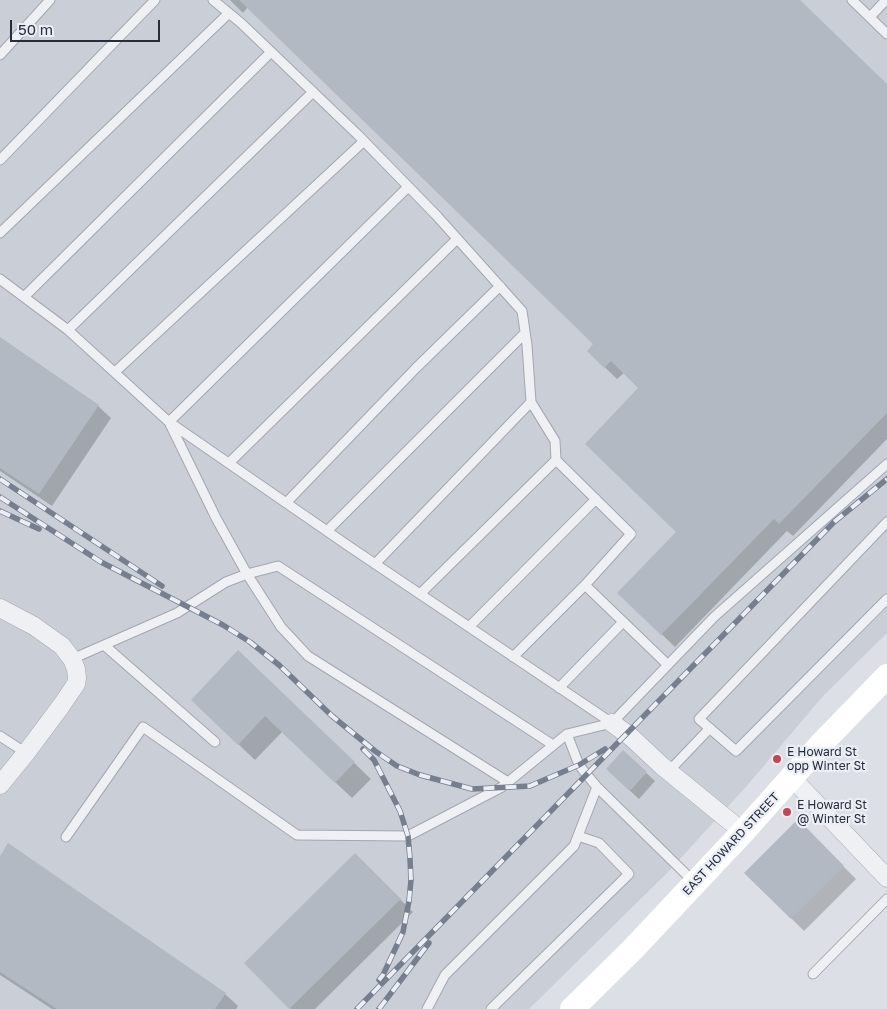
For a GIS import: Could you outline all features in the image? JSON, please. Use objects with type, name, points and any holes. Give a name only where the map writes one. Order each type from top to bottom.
[{"type":"main road","name":"EAST HOWARD STREET","points":[[572,1009],[633,949],[743,832],[823,742],[887,676]]},
{"type":"street","points":[[0,608],[49,636],[62,646],[72,659],[76,669],[76,684],[26,753],[0,785]]},
{"type":"street","points":[[612,723],[743,832]]},
{"type":"street","points":[[792,778],[887,878]]},
{"type":"lane","points":[[0,55],[50,0]]},
{"type":"lane","points":[[0,160],[155,0]]},
{"type":"lane","points":[[213,0],[271,52],[364,141],[522,311],[531,402],[555,441],[556,460],[631,534],[585,585],[513,657]]},
{"type":"lane","points":[[852,0],[887,34]]},
{"type":"lane","points":[[870,17],[886,0]]},
{"type":"lane","points":[[0,234],[229,14]]},
{"type":"lane","points":[[24,297],[271,52]]},
{"type":"lane","points":[[68,330],[313,92]]},
{"type":"lane","points":[[115,372],[364,141]]},
{"type":"lane","points":[[169,422],[408,187]]},
{"type":"lane","points":[[229,463],[457,239]]},
{"type":"lane","points":[[0,279],[68,330],[169,422],[375,564],[612,723]]},
{"type":"lane","points":[[286,502],[416,368],[500,286]]},
{"type":"lane","points":[[327,531],[525,333]]},
{"type":"lane","points":[[375,564],[531,402]]},
{"type":"lane","points":[[169,422],[216,518],[247,574],[281,627],[308,656],[508,782]]},
{"type":"lane","points":[[420,594],[556,460]]},
{"type":"lane","points":[[66,837],[143,727],[298,835],[408,836],[502,787],[567,734],[612,723],[714,617],[887,464]]},
{"type":"lane","points":[[469,627],[596,499]]},
{"type":"lane","points":[[887,522],[699,719],[736,751],[887,599]]},
{"type":"lane","points":[[72,659],[177,613],[226,582],[278,566],[553,745]]},
{"type":"lane","points":[[585,585],[668,664]]},
{"type":"lane","points":[[559,688],[623,622]]},
{"type":"lane","points":[[104,645],[215,742]]},
{"type":"lane","points":[[669,771],[710,728]]},
{"type":"lane","points":[[567,734],[579,765],[597,787],[695,883]]},
{"type":"lane","points":[[0,736],[26,753]]},
{"type":"lane","points":[[427,1009],[445,975],[574,846],[597,787]]},
{"type":"lane","points":[[491,1009],[629,874],[599,843],[578,836]]},
{"type":"lane","points":[[813,974],[887,899]]},
{"type":"shaded area","points":[[0,0],[887,0],[887,633],[824,695],[745,788],[668,872],[529,1009],[0,1009]]},
{"type":"building","points":[[239,0],[800,0],[887,84],[887,413],[779,524],[774,519],[661,635],[617,593],[676,532],[585,444],[638,388],[611,361],[604,368],[587,351],[593,344]]},
{"type":"building","points":[[0,337],[99,405],[39,494],[0,468]]},
{"type":"building","points":[[238,650],[355,762],[335,783],[265,716],[238,745],[191,700]]},
{"type":"building","points":[[623,750],[647,772],[630,791],[606,769]]},
{"type":"building","points":[[798,819],[844,866],[791,919],[744,873]]},
{"type":"building","points":[[8,843],[226,993],[215,1009],[57,1009],[0,972],[0,856]]},
{"type":"building","points":[[355,853],[401,899],[289,1009],[244,963]]},
{"type":"railway","points":[[0,479],[162,586]]},
{"type":"railway","points":[[357,1009],[834,522],[887,479]]},
{"type":"railway","points":[[0,497],[101,562],[223,625],[250,642],[279,665],[332,716],[375,751],[397,766],[420,775],[472,789],[530,786],[579,765],[605,749]]},
{"type":"railway","points":[[0,511],[39,529]]},
{"type":"railway","points":[[363,749],[374,760],[400,811],[408,836],[410,859],[409,901],[403,932],[379,980]]},
{"type":"railway","points":[[379,1009],[429,943]]},
{"type":"place","name":"E Howard St opp Winter St","points":[[777,759]]},
{"type":"place","name":"E Howard St @ Winter St","points":[[787,812]]}]
